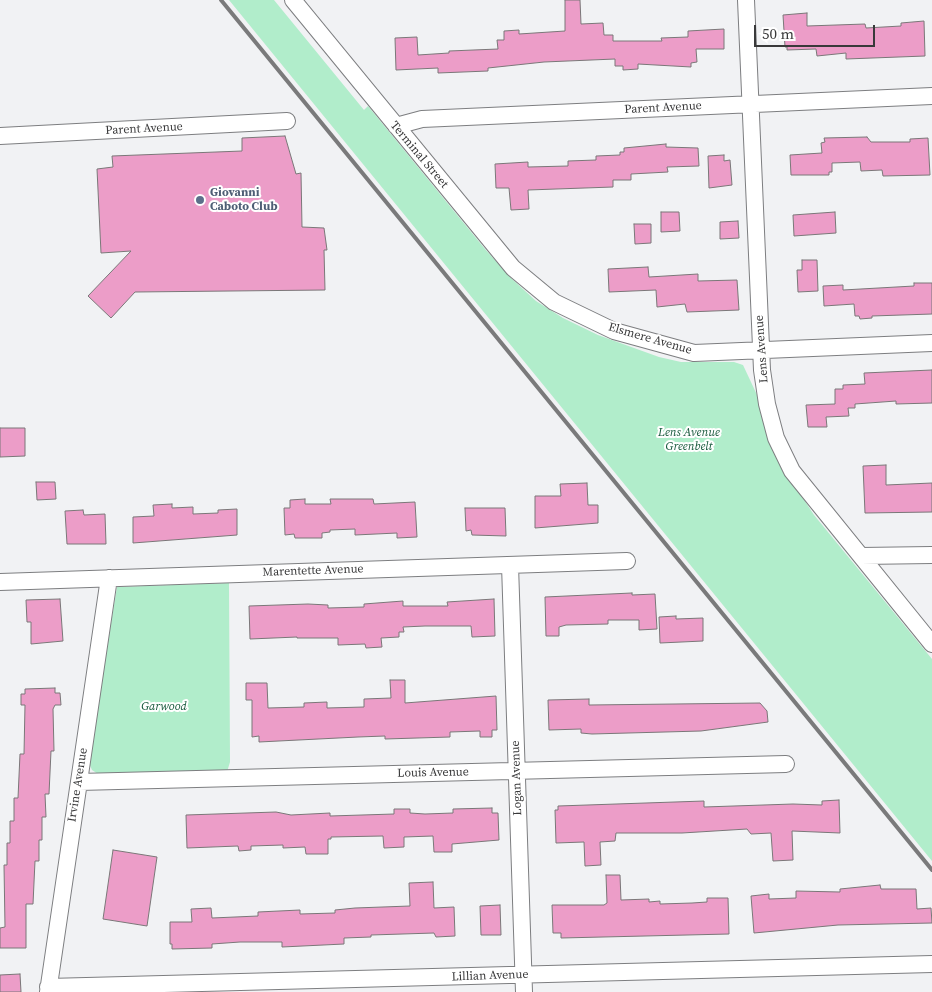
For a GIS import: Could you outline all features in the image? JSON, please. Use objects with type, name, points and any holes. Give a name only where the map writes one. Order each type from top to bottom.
[{"type":"street","name":"Terminal Street","points":[[293,0],[513,268],[554,302]]},
{"type":"street","name":"Lens Avenue","points":[[746,0],[762,350],[767,404],[776,438],[792,471],[932,644]]},
{"type":"street","name":"Parent Avenue","points":[[396,126],[422,119],[932,96]]},
{"type":"street","name":"Parent Avenue","points":[[0,136],[287,121]]},
{"type":"street","name":"Elsmere Avenue","points":[[554,302],[614,331],[694,353],[932,343]]},
{"type":"street","points":[[861,556],[932,555]]},
{"type":"street","name":"Marentette Avenue","points":[[0,582],[627,561]]},
{"type":"street","name":"Logan Avenue","points":[[510,565],[524,992]]},
{"type":"street","name":"Irvine Avenue","points":[[48,990],[109,578]]},
{"type":"street","name":"Louis Avenue","points":[[79,782],[786,764]]},
{"type":"street","name":"Lillian Avenue","points":[[48,990],[932,964]]},
{"type":"green space","name":"Lens Avenue Greenbelt","points":[[229,0],[274,0],[364,110],[368,106],[485,249],[511,278],[536,301],[563,318],[598,335],[659,357],[681,362],[734,362],[743,365],[758,397],[775,455],[814,515],[932,659],[932,861]]},
{"type":"green space","name":"Garwood","points":[[229,583],[230,762],[227,772],[98,774],[92,770],[88,761],[117,587]]},
{"type":"building","points":[[565,0],[580,0],[581,24],[603,23],[604,35],[613,35],[613,41],[662,41],[661,38],[688,37],[688,31],[724,29],[724,49],[696,49],[697,62],[691,63],[691,67],[638,64],[638,69],[623,70],[623,66],[615,66],[615,59],[544,62],[488,68],[488,71],[438,73],[438,68],[396,70],[395,38],[417,37],[418,55],[449,53],[449,51],[498,49],[497,40],[504,40],[504,31],[519,30],[519,34],[565,31]]},
{"type":"building","points":[[807,13],[807,26],[865,24],[866,28],[901,26],[901,23],[924,21],[925,56],[846,59],[846,53],[817,56],[816,49],[787,50],[787,47],[785,47],[783,15]]},
{"type":"building","name":"Giovanni Caboto Club","points":[[285,136],[296,174],[301,173],[302,227],[324,228],[327,250],[324,250],[325,290],[135,292],[111,318],[88,296],[131,251],[101,253],[97,169],[113,167],[112,156],[242,151],[242,138]]},
{"type":"building","points":[[867,137],[871,142],[910,142],[910,139],[928,138],[930,175],[883,176],[882,170],[861,171],[860,162],[832,163],[832,172],[829,172],[829,175],[791,175],[790,155],[822,153],[821,143],[825,142],[824,138]]},
{"type":"building","points":[[666,144],[666,147],[698,148],[699,166],[667,167],[668,172],[631,174],[631,180],[613,180],[613,187],[528,190],[529,209],[511,210],[509,188],[496,188],[495,164],[528,162],[528,167],[568,166],[568,161],[596,160],[596,156],[620,155],[620,152],[624,152],[624,148]]},
{"type":"building","points":[[724,155],[724,161],[730,160],[732,185],[709,188],[708,156]]},
{"type":"building","points":[[661,212],[679,212],[680,231],[661,232]]},
{"type":"building","points":[[835,212],[836,233],[794,236],[793,215]]},
{"type":"building","points":[[738,221],[739,238],[720,239],[720,222]]},
{"type":"building","points":[[634,224],[651,224],[651,243],[635,244]]},
{"type":"building","points":[[802,260],[817,260],[818,291],[798,292],[797,270],[802,270]]},
{"type":"building","points":[[648,267],[649,277],[698,274],[698,281],[737,280],[739,310],[687,312],[685,304],[657,307],[656,290],[609,292],[608,269]]},
{"type":"building","points":[[914,283],[932,283],[932,314],[872,316],[872,318],[860,319],[859,316],[855,316],[854,304],[824,306],[823,286],[843,285],[843,290],[914,286]]},
{"type":"building","points":[[932,370],[932,403],[896,404],[896,401],[855,404],[855,408],[848,408],[849,416],[826,417],[827,427],[808,427],[806,405],[835,404],[835,389],[843,389],[843,385],[865,384],[864,373]]},
{"type":"building","points":[[0,428],[25,428],[25,456],[0,457]]},
{"type":"building","points":[[886,465],[886,485],[932,483],[932,512],[865,513],[863,466]]},
{"type":"building","points":[[36,482],[55,482],[56,499],[37,500]]},
{"type":"building","points":[[587,483],[588,505],[598,505],[598,523],[535,528],[535,496],[561,496],[560,484]]},
{"type":"building","points":[[305,499],[305,504],[331,504],[330,499],[373,499],[374,504],[415,502],[417,537],[397,538],[397,533],[355,535],[355,529],[330,530],[330,532],[322,533],[322,538],[295,538],[294,534],[285,535],[284,508],[290,508],[290,500]]},
{"type":"building","points":[[172,504],[172,508],[193,507],[193,514],[218,513],[218,510],[237,509],[237,535],[133,543],[133,517],[154,516],[153,505]]},
{"type":"building","points":[[465,508],[505,508],[506,536],[472,535],[471,530],[466,531]]},
{"type":"building","points":[[83,510],[84,515],[105,514],[106,544],[67,544],[65,511]]},
{"type":"building","points":[[632,593],[632,595],[655,594],[657,629],[639,630],[639,620],[608,620],[608,624],[566,625],[559,627],[559,636],[546,636],[545,597]]},
{"type":"building","points":[[60,599],[63,641],[31,644],[31,622],[27,622],[26,600]]},
{"type":"building","points":[[494,599],[495,636],[472,637],[471,626],[425,626],[403,627],[404,632],[399,632],[399,637],[381,638],[382,647],[366,648],[365,644],[338,645],[338,638],[250,639],[249,606],[308,604],[328,605],[328,608],[364,607],[364,604],[403,601],[403,606],[448,606],[447,602]]},
{"type":"building","points":[[676,616],[676,619],[703,618],[703,641],[660,643],[659,617]]},
{"type":"building","points":[[390,680],[405,680],[405,703],[496,696],[497,730],[492,730],[492,737],[480,737],[480,731],[450,732],[450,737],[385,739],[385,736],[259,742],[259,736],[252,737],[252,700],[246,700],[246,683],[267,683],[268,708],[304,707],[304,703],[327,702],[327,708],[364,707],[364,699],[391,698]]},
{"type":"building","points":[[55,688],[55,693],[60,693],[61,705],[55,705],[53,709],[54,751],[51,751],[49,794],[45,794],[46,817],[42,817],[42,840],[39,840],[39,861],[35,861],[33,904],[26,904],[26,948],[0,948],[0,928],[5,927],[4,865],[7,865],[7,843],[10,843],[10,821],[14,821],[14,798],[18,798],[20,754],[24,754],[25,705],[21,705],[21,694],[25,694],[25,689]]},
{"type":"building","points":[[589,699],[589,705],[760,703],[767,711],[768,722],[701,731],[592,734],[581,733],[581,729],[549,730],[548,700]]},
{"type":"building","points":[[839,800],[840,833],[792,831],[793,860],[773,861],[771,833],[751,834],[747,829],[682,833],[616,833],[615,841],[600,842],[601,865],[585,866],[584,842],[556,843],[555,810],[558,810],[558,806],[704,801],[704,807],[822,805],[822,801]]},
{"type":"building","points":[[492,808],[492,813],[498,813],[499,840],[452,844],[452,852],[434,852],[433,836],[404,837],[404,847],[384,848],[383,836],[331,837],[331,839],[328,839],[328,854],[306,854],[305,847],[283,848],[283,845],[251,846],[251,850],[239,851],[238,846],[187,848],[186,815],[276,812],[291,815],[330,813],[330,816],[394,814],[394,809],[410,809],[410,813],[425,814],[453,813],[453,809]]},
{"type":"building","points":[[113,850],[157,857],[147,926],[103,919]]},
{"type":"building","points":[[606,875],[620,875],[621,900],[649,899],[649,902],[660,901],[660,904],[707,902],[707,898],[728,898],[729,934],[561,938],[561,933],[553,933],[552,905],[604,905],[607,903]]},
{"type":"building","points":[[433,882],[434,908],[454,907],[455,936],[436,937],[434,933],[371,935],[371,937],[344,938],[344,944],[282,947],[282,942],[240,942],[212,944],[212,948],[172,949],[172,944],[170,944],[170,922],[192,922],[191,909],[211,908],[212,918],[258,916],[258,912],[300,910],[300,914],[335,913],[335,910],[355,908],[410,906],[409,883]]},
{"type":"building","points":[[880,885],[881,889],[916,889],[917,909],[931,908],[932,923],[838,925],[754,933],[751,896],[769,894],[769,899],[796,898],[796,891],[840,892],[840,889]]},
{"type":"building","points":[[500,905],[501,935],[481,935],[480,906]]},
{"type":"building","points":[[20,974],[21,992],[0,992],[0,975]]},
{"type":"railway","points":[[221,0],[932,870]]},
{"type":"place","name":"Giovanni Caboto Club","points":[[200,200]]}]
